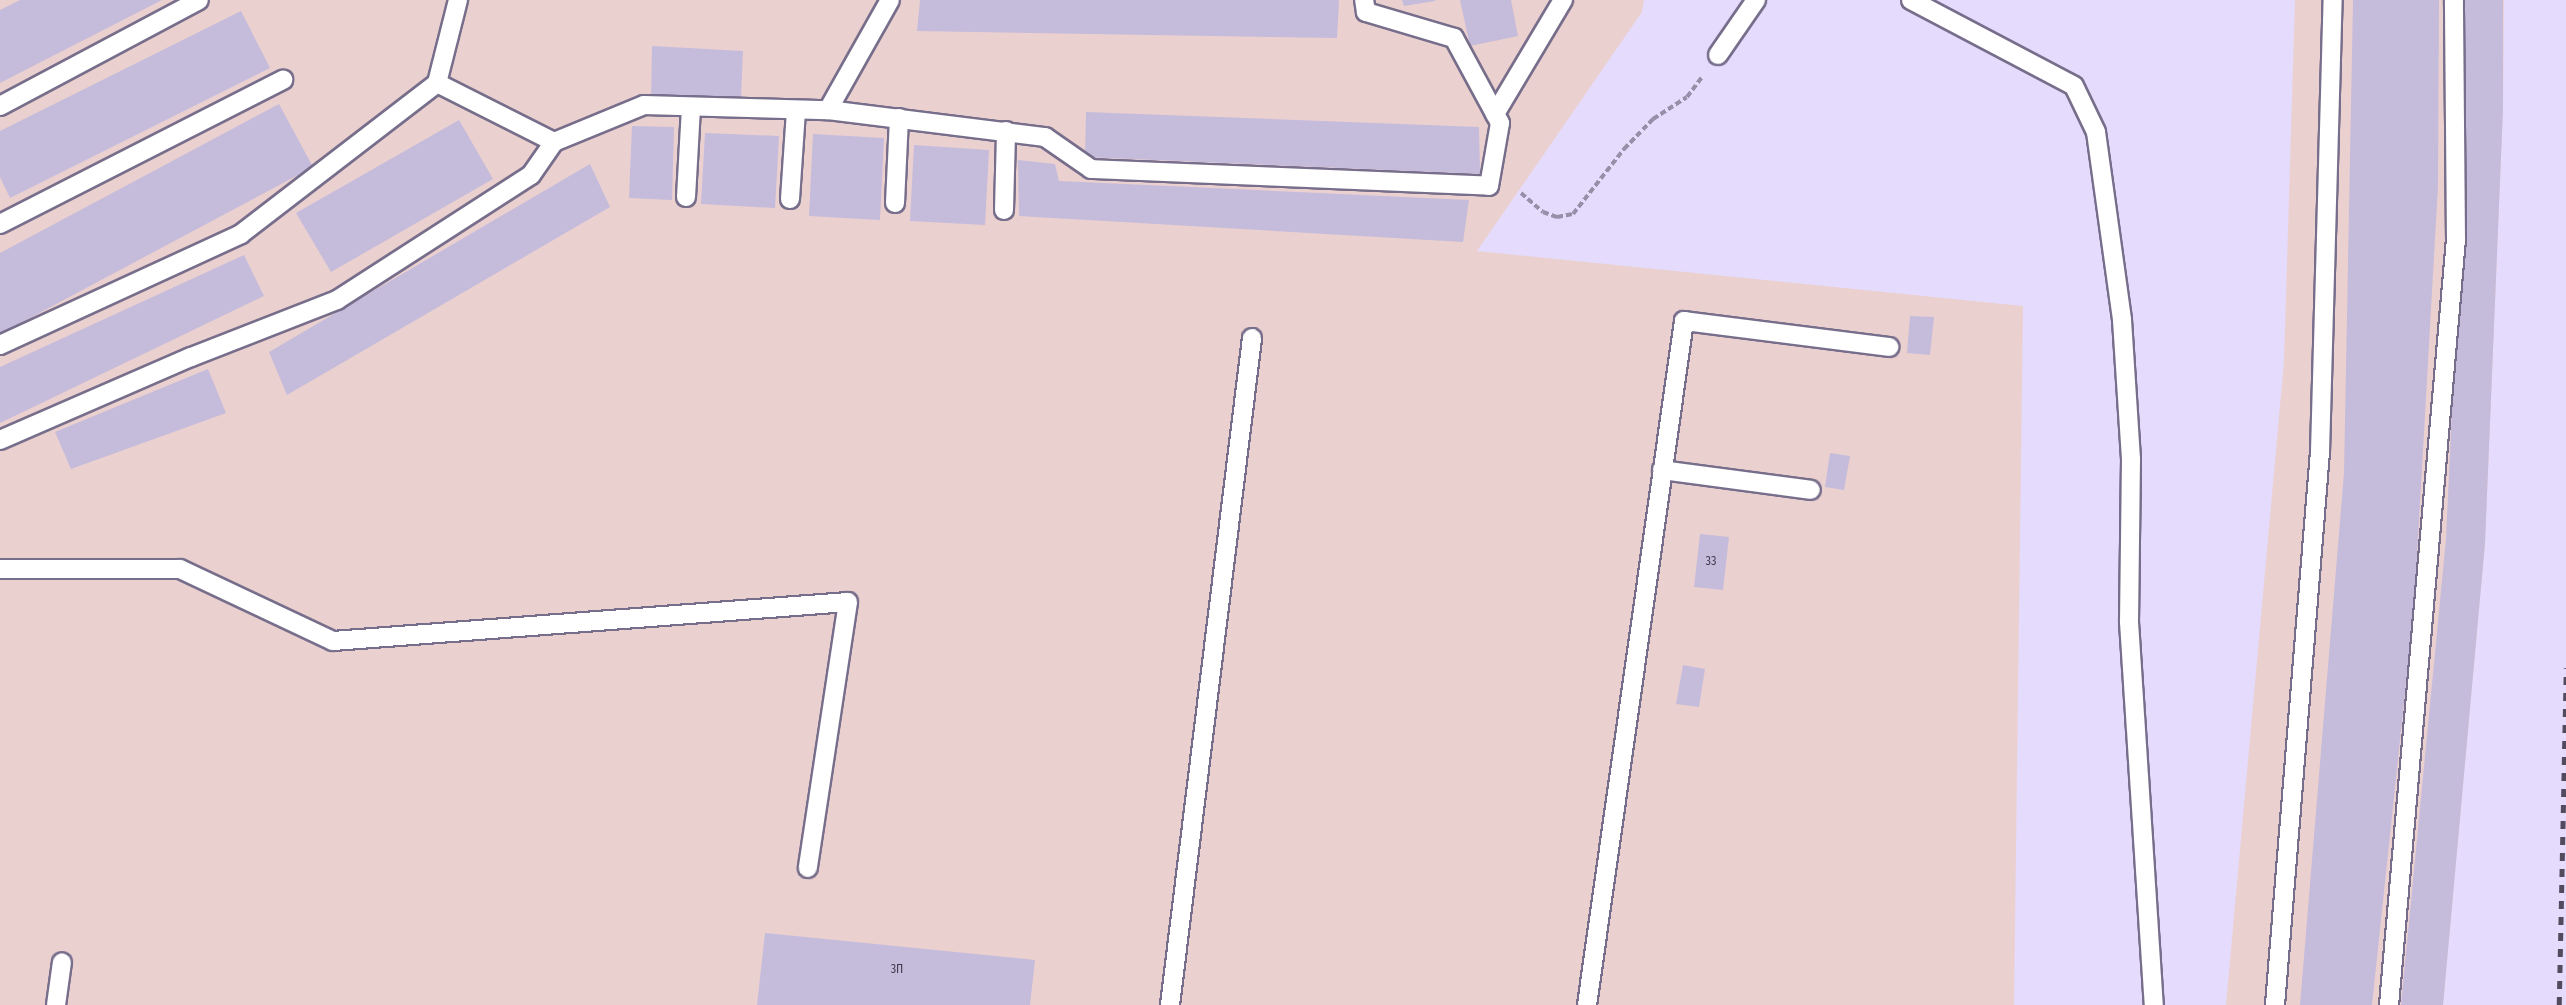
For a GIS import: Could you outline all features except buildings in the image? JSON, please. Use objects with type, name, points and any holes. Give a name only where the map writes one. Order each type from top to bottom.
[{"type":"lane","points":[[0,106],[199,0]]},
{"type":"lane","points":[[828,110],[886,0]]},
{"type":"lane","points":[[0,441],[190,357],[337,300],[531,176],[554,142],[644,105],[828,110],[1045,136],[1091,169],[1489,186],[1500,123],[1454,38],[1366,12],[1364,0]]},
{"type":"lane","points":[[1495,114],[1563,0]]},
{"type":"lane","points":[[1718,55],[1756,0]]},
{"type":"lane","points":[[1911,0],[2074,86],[2096,132],[2122,320],[2132,459],[2129,622],[2154,1005]]},
{"type":"lane","points":[[2275,1005],[2320,453],[2333,0]]},
{"type":"lane","points":[[2389,1005],[2456,239],[2454,0]]},
{"type":"lane","points":[[0,345],[241,234],[437,83],[456,1]]},
{"type":"lane","points":[[0,224],[283,80]]},
{"type":"lane","points":[[437,83],[554,142]]},
{"type":"lane","points":[[686,197],[691,107]]},
{"type":"lane","points":[[790,199],[796,110]]},
{"type":"lane","points":[[895,203],[899,118]]},
{"type":"lane","points":[[1004,210],[1006,131]]},
{"type":"lane","points":[[1587,1005],[1684,321],[1889,347]]},
{"type":"lane","points":[[1170,1005],[1252,338]]},
{"type":"lane","points":[[1662,470],[1811,490]]},
{"type":"lane","points":[[0,569],[180,569],[333,641],[848,602],[808,868]]},
{"type":"lane","points":[[56,1005],[62,962]]},
{"type":"path","points":[[1521,193],[1544,212],[1557,217],[1573,214],[1624,149],[1653,119],[1687,97],[1718,55]]},
{"type":"shaded area","points":[[0,0],[1644,0],[1642,12],[1477,251],[2023,306],[2014,1005],[0,1005]]},
{"type":"shaded area","points":[[2295,0],[2504,0],[2503,109],[2485,543],[2443,1005],[2226,1005],[2284,361]]},
{"type":"railway","points":[[2559,1005],[2566,668]]}]
